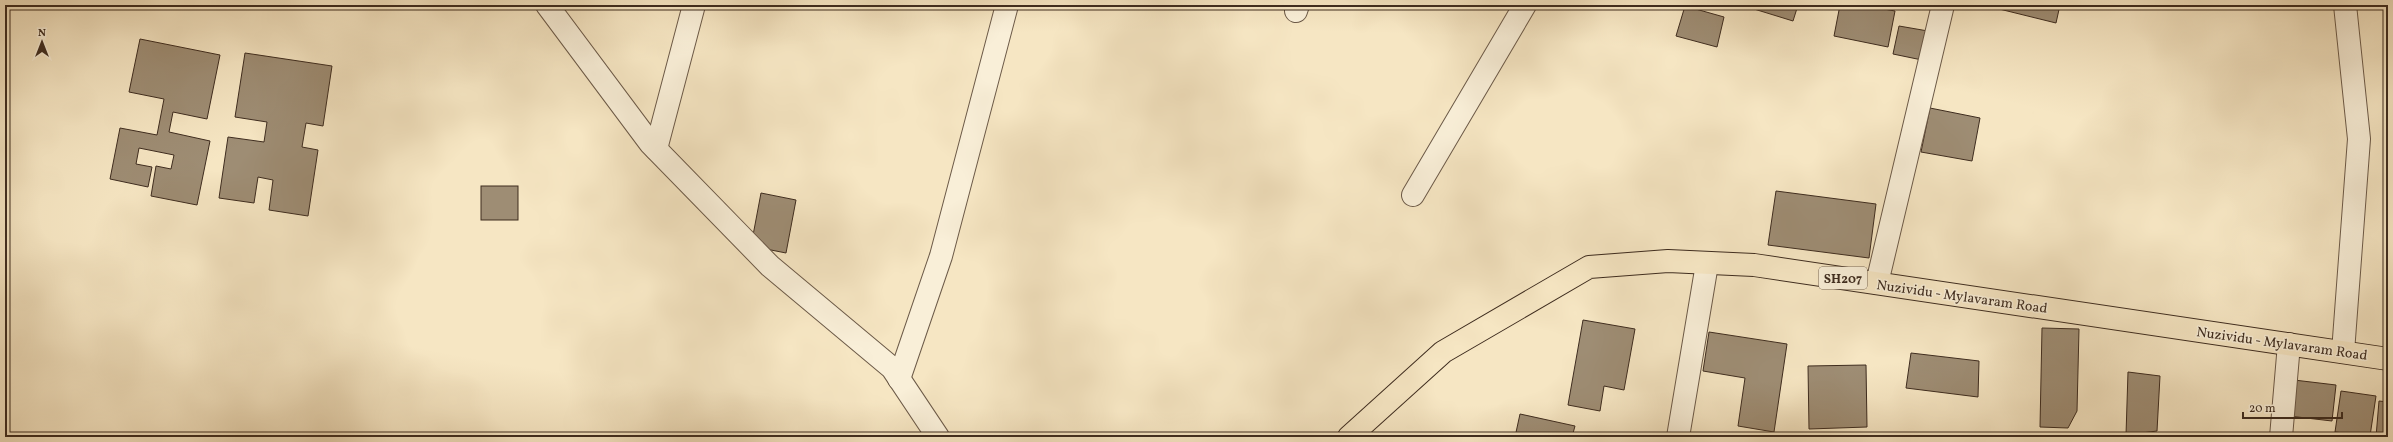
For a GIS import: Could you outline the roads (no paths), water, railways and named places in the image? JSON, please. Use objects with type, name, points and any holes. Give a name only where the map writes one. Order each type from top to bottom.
[{"type":"main road","name":"Nuzividu - Mylavaram Road","points":[[1349,437],[1443,352],[1590,267],[1668,262],[1754,265],[2388,358]]},
{"type":"street","points":[[547,5],[656,149],[770,266],[892,368],[938,437]]},
{"type":"street","points":[[656,149],[694,5]]},
{"type":"street","points":[[899,378],[942,256],[1007,5]]},
{"type":"street","points":[[1413,195],[1525,5]]},
{"type":"street","points":[[1878,284],[1943,5]]},
{"type":"street","points":[[2343,352],[2359,139],[2345,5]]},
{"type":"street","points":[[1678,437],[1707,264]]},
{"type":"street","points":[[2281,437],[2289,344]]}]
